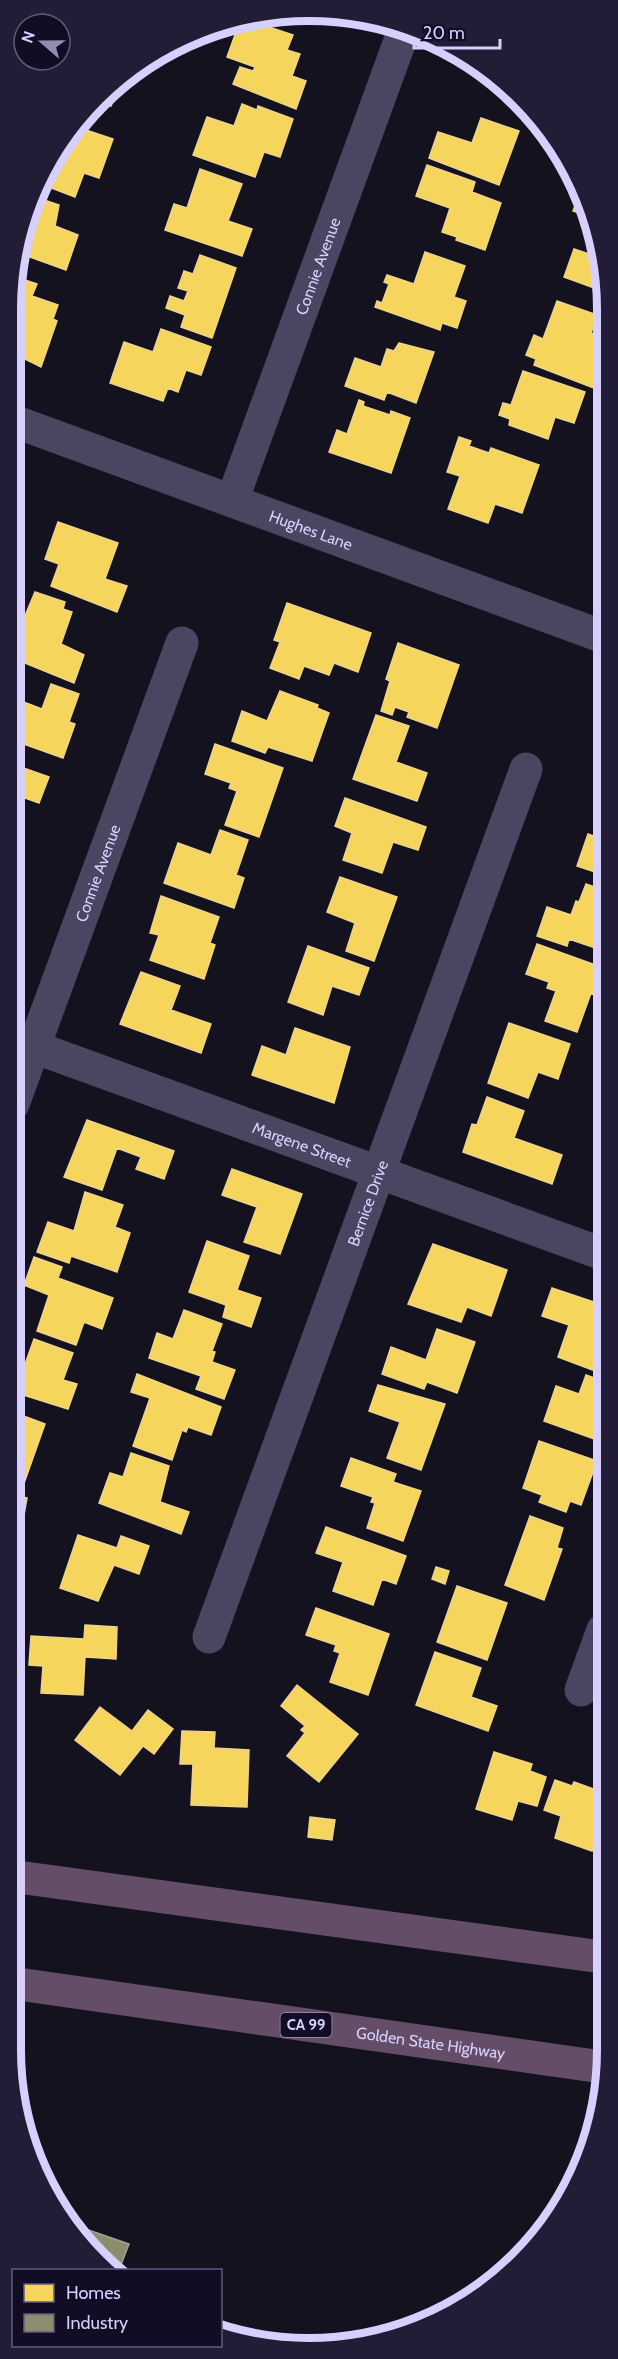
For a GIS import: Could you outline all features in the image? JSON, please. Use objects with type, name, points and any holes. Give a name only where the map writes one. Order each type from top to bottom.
[{"type":"highway","points":[[21,1877],[597,1956]]},
{"type":"highway","name":"Golden State Highway","points":[[21,1984],[596,2066]]},
{"type":"street","name":"Connie Avenue","points":[[232,501],[402,36]]},
{"type":"street","name":"Hughes Lane","points":[[21,424],[597,634]]},
{"type":"street","name":"Connie Avenue","points":[[21,1084],[182,643]]},
{"type":"street","name":"Bernice Drive","points":[[209,1637],[526,769]]},
{"type":"street","name":"Margene Street","points":[[34,1047],[597,1252]]},
{"type":"street","points":[[581,1690],[597,1646]]},
{"type":"building: Homes","points":[[263,25],[293,35],[287,50],[300,54],[292,76],[306,81],[296,109],[233,84],[240,67],[253,71],[255,67],[227,57],[237,30]]},
{"type":"building: Homes","points":[[115,96],[111,106],[106,104]]},
{"type":"building: Homes","points":[[242,104],[257,110],[258,106],[293,119],[280,157],[264,152],[255,177],[193,155],[207,117],[234,126]]},
{"type":"building: Homes","points":[[481,118],[519,131],[499,185],[429,158],[438,132],[472,143]]},
{"type":"building: Homes","points":[[84,129],[113,139],[99,178],[84,173],[75,197],[51,188],[53,185],[50,184],[60,165]]},
{"type":"building: Homes","points":[[427,165],[475,182],[472,192],[501,203],[485,250],[456,240],[457,237],[442,232],[450,208],[416,196]]},
{"type":"building: Homes","points":[[200,169],[242,184],[228,221],[252,229],[242,256],[165,230],[174,204],[187,208]]},
{"type":"building: Homes","points":[[43,200],[59,205],[55,226],[78,235],[66,270],[26,256],[36,216]]},
{"type":"building: Homes","points":[[576,202],[581,213],[573,211]]},
{"type":"building: Homes","points":[[574,249],[589,254],[590,250],[596,289],[564,277]]},
{"type":"building: Homes","points":[[425,252],[465,266],[454,297],[466,301],[457,328],[442,323],[440,330],[375,307],[377,301],[382,303],[389,284],[384,282],[387,275],[414,284]]},
{"type":"building: Homes","points":[[200,255],[236,268],[212,338],[181,327],[185,315],[166,308],[170,296],[184,301],[188,291],[178,288],[184,271],[193,274]]},
{"type":"building: Homes","points":[[23,279],[37,284],[32,296],[58,305],[53,319],[57,321],[41,367],[23,358],[22,362]]},
{"type":"building: Homes","points":[[557,301],[597,315],[591,333],[597,335],[597,389],[534,365],[536,359],[526,355],[534,335],[543,339]]},
{"type":"building: Homes","points":[[161,329],[211,347],[201,375],[186,370],[178,392],[168,388],[163,401],[110,383],[124,342],[153,352]]},
{"type":"building: Homes","points":[[399,343],[434,352],[416,403],[387,392],[384,400],[345,386],[355,358],[381,367],[387,349],[394,351]]},
{"type":"building: Homes","points":[[523,371],[585,392],[574,423],[555,417],[548,439],[509,425],[510,419],[499,415],[503,403],[511,405]]},
{"type":"building: Homes","points":[[359,400],[364,402],[363,406],[390,415],[391,411],[410,418],[391,473],[329,452],[337,430],[347,434]]},
{"type":"building: Homes","points":[[459,437],[471,441],[469,446],[489,453],[491,448],[539,465],[522,513],[495,504],[488,523],[448,509],[460,476],[447,472]]},
{"type":"building: Homes","points":[[58,522],[118,543],[105,579],[127,586],[117,612],[51,586],[59,564],[45,559]]},
{"type":"building: Homes","points":[[35,592],[65,602],[63,609],[72,612],[61,644],[84,655],[74,683],[21,661],[21,625]]},
{"type":"building: Homes","points":[[287,603],[371,633],[358,672],[334,663],[329,675],[304,666],[299,679],[270,668],[280,642],[274,640]]},
{"type":"building: Homes","points":[[398,643],[459,665],[437,728],[407,717],[409,712],[395,707],[392,715],[381,711],[390,681],[386,679]]},
{"type":"building: Homes","points":[[51,684],[79,694],[69,722],[75,724],[63,758],[21,743],[21,701],[42,709]]},
{"type":"building: Homes","points":[[280,691],[318,705],[317,708],[329,713],[312,761],[268,747],[265,753],[232,741],[242,711],[267,721]]},
{"type":"building: Homes","points":[[376,715],[409,726],[396,762],[427,773],[417,801],[353,779]]},
{"type":"building: Homes","points":[[215,744],[283,768],[259,837],[225,825],[237,791],[229,788],[231,783],[205,774]]},
{"type":"building: Homes","points":[[21,767],[49,777],[39,803],[21,797]]},
{"type":"building: Homes","points":[[345,798],[426,827],[418,850],[393,842],[382,873],[343,860],[352,833],[335,826]]},
{"type":"building: Homes","points":[[220,830],[248,840],[236,875],[244,878],[234,908],[164,883],[178,843],[211,855]]},
{"type":"building: Homes","points":[[588,834],[597,837],[597,873],[577,866]]},
{"type":"building: Homes","points":[[340,877],[397,897],[374,961],[346,951],[355,923],[327,912]]},
{"type":"building: Homes","points":[[586,884],[597,888],[597,949],[569,939],[567,946],[537,936],[547,907],[571,915],[576,901],[579,902]]},
{"type":"building: Homes","points":[[161,896],[219,917],[210,943],[215,945],[204,979],[150,960],[159,935],[150,933]]},
{"type":"building: Homes","points":[[537,944],[597,965],[597,995],[591,993],[577,1032],[545,1021],[556,991],[547,988],[549,982],[526,974]]},
{"type":"building: Homes","points":[[308,946],[369,968],[359,995],[332,986],[323,1015],[288,1002]]},
{"type":"building: Homes","points":[[141,972],[180,986],[171,1010],[211,1024],[201,1053],[120,1024]]},
{"type":"building: Homes","points":[[509,1023],[570,1044],[558,1079],[538,1072],[528,1098],[488,1083]]},
{"type":"building: Homes","points":[[295,1028],[350,1047],[334,1103],[252,1075],[262,1046],[286,1055]]},
{"type":"building: Homes","points":[[487,1097],[524,1111],[514,1138],[562,1155],[552,1184],[463,1152],[472,1124],[477,1125]]},
{"type":"building: Homes","points":[[87,1120],[174,1151],[164,1179],[136,1169],[141,1157],[117,1148],[102,1190],[64,1177]]},
{"type":"building: Homes","points":[[232,1169],[302,1194],[280,1254],[244,1242],[257,1207],[222,1195]]},
{"type":"building: Homes","points":[[85,1192],[123,1205],[115,1227],[130,1233],[117,1272],[71,1256],[69,1263],[37,1252],[48,1222],[74,1231]]},
{"type":"building: Homes","points":[[207,1241],[249,1256],[237,1290],[261,1298],[251,1327],[223,1317],[226,1305],[189,1292]]},
{"type":"building: Homes","points":[[433,1244],[507,1270],[491,1316],[467,1307],[461,1322],[408,1304]]},
{"type":"building: Homes","points":[[34,1257],[62,1267],[58,1278],[113,1298],[102,1329],[84,1322],[76,1345],[37,1331],[49,1295],[24,1285]]},
{"type":"building: Homes","points":[[552,1288],[597,1303],[597,1372],[558,1357],[569,1325],[542,1316]]},
{"type":"building: Homes","points":[[184,1310],[222,1324],[212,1351],[215,1352],[212,1362],[235,1370],[224,1399],[196,1389],[201,1376],[149,1358],[157,1333],[173,1339]]},
{"type":"building: Homes","points":[[437,1329],[475,1342],[457,1393],[427,1382],[424,1389],[382,1374],[391,1347],[426,1360]]},
{"type":"building: Homes","points":[[34,1339],[73,1353],[63,1380],[77,1384],[68,1409],[21,1394],[21,1366],[24,1367]]},
{"type":"building: Homes","points":[[137,1374],[221,1407],[211,1435],[188,1427],[186,1432],[182,1430],[172,1460],[133,1446],[150,1398],[131,1392]]},
{"type":"building: Homes","points":[[586,1375],[597,1379],[597,1440],[544,1421],[556,1386],[579,1394]]},
{"type":"building: Homes","points":[[378,1385],[445,1404],[421,1470],[387,1458],[400,1422],[369,1411]]},
{"type":"building: Homes","points":[[21,1415],[45,1424],[21,1489]]},
{"type":"building: Homes","points":[[539,1441],[597,1461],[581,1505],[570,1501],[566,1512],[539,1502],[542,1495],[523,1488]]},
{"type":"building: Homes","points":[[131,1453],[169,1466],[160,1502],[189,1512],[181,1534],[99,1503],[110,1473],[123,1477]]},
{"type":"building: Homes","points":[[351,1458],[396,1474],[393,1482],[421,1491],[403,1541],[367,1528],[375,1503],[371,1502],[373,1497],[341,1486]]},
{"type":"building: Homes","points":[[21,1497],[27,1498],[21,1533]]},
{"type":"building: Homes","points":[[530,1516],[563,1528],[557,1548],[562,1549],[544,1600],[505,1585]]},
{"type":"building: Homes","points":[[326,1527],[406,1556],[396,1584],[382,1579],[373,1605],[333,1591],[343,1562],[316,1553]]},
{"type":"building: Homes","points":[[78,1535],[117,1548],[121,1536],[149,1546],[139,1574],[114,1565],[98,1601],[60,1588]]},
{"type":"building: Homes","points":[[436,1567],[449,1571],[445,1584],[432,1579]]},
{"type":"building: Homes","points":[[457,1586],[507,1603],[487,1660],[437,1642]]},
{"type":"building: Homes","points":[[316,1608],[389,1634],[368,1695],[330,1682],[340,1653],[334,1651],[336,1645],[306,1635]]},
{"type":"building: Homes","points":[[85,1625],[117,1627],[116,1659],[85,1657],[83,1695],[41,1693],[43,1666],[29,1665],[31,1636],[84,1639]]},
{"type":"building: Homes","points":[[435,1652],[481,1668],[471,1697],[497,1706],[488,1731],[416,1705]]},
{"type":"building: Homes","points":[[297,1685],[358,1734],[319,1782],[287,1756],[305,1733],[301,1730],[305,1726],[281,1706]]},
{"type":"building: Homes","points":[[100,1707],[132,1731],[148,1710],[173,1729],[154,1754],[143,1746],[120,1775],[75,1740]]},
{"type":"building: Homes","points":[[182,1731],[215,1732],[214,1748],[249,1750],[247,1807],[191,1805],[193,1764],[180,1764]]},
{"type":"building: Homes","points":[[494,1752],[532,1764],[530,1771],[546,1777],[537,1806],[518,1801],[512,1820],[476,1809]]},
{"type":"building: Homes","points":[[555,1780],[572,1786],[574,1782],[597,1790],[597,1836],[592,1851],[555,1838],[561,1816],[544,1810]]},
{"type":"building: Homes","points":[[310,1817],[335,1820],[332,1840],[308,1837]]},
{"type":"building: Industry","points":[[83,2228],[129,2244],[120,2268]]}]
